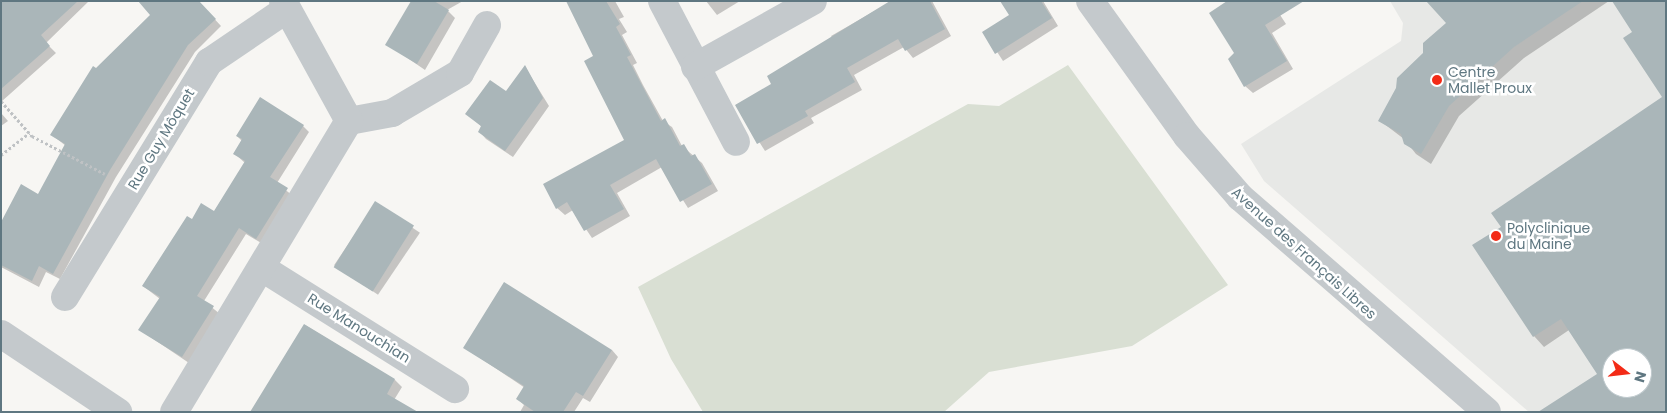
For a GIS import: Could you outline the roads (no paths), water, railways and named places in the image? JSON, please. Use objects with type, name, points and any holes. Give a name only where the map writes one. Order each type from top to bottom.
[{"type":"street","points":[[662,1],[694,67],[736,142]]},
{"type":"street","points":[[694,67],[812,1]]},
{"type":"street","name":"Avenue des Français Libres","points":[[1090,1],[1186,136],[1240,197],[1487,412]]},
{"type":"street","name":"Rue Guy Môquet","points":[[65,297],[209,62],[285,5],[349,121]]},
{"type":"street","points":[[174,412],[349,121],[392,113],[460,73],[487,25]]},
{"type":"street","name":"Rue Manouchian","points":[[262,268],[455,389]]},
{"type":"street","points":[[1,334],[118,412]]},
{"type":"place","name":"Centre Mallet Proux","points":[[1437,80]]},
{"type":"place","name":"Polyclinique du Maine","points":[[1496,236]]}]
